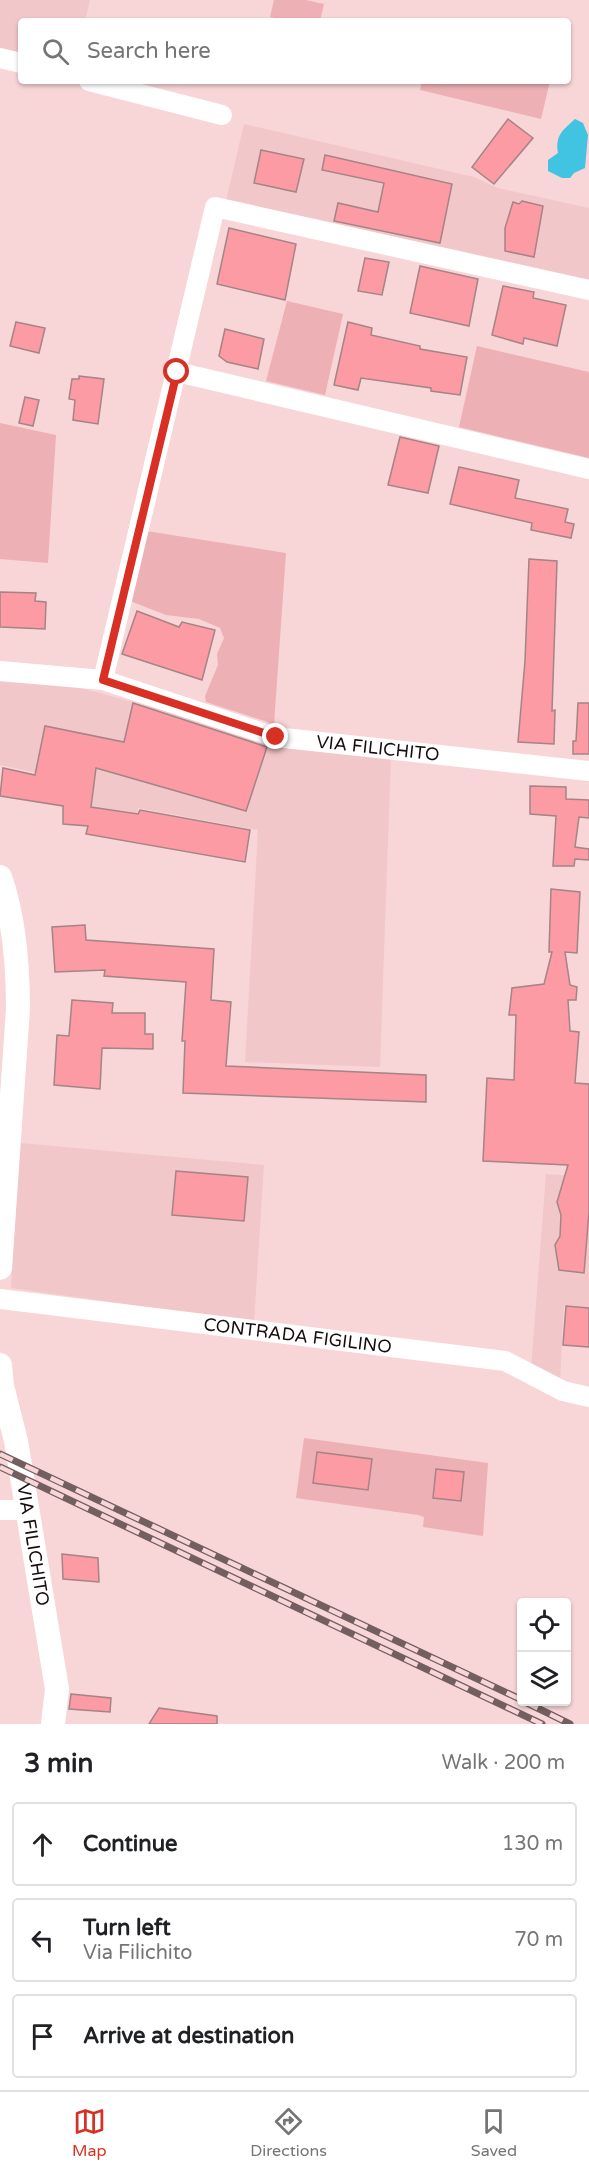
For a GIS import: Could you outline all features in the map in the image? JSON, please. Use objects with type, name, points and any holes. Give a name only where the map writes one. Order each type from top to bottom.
[{"type":"street","points":[[0,58],[18,62]]},
{"type":"street","points":[[101,84],[222,115]]},
{"type":"street","points":[[103,680],[215,207],[589,291]]},
{"type":"street","points":[[177,372],[589,470]]},
{"type":"street","name":"VIA FILICHITO","points":[[0,670],[103,680],[276,737],[589,771]]},
{"type":"street","points":[[0,878],[10,922],[9,976],[18,1009],[0,1269]]},
{"type":"street","name":"CONTRADA FIGILINO","points":[[0,1299],[505,1361],[562,1391],[589,1396]]},
{"type":"street","name":"VIA FILICHITO","points":[[0,1365],[2,1386],[16,1441],[57,1689],[53,1724]]},
{"type":"street","points":[[0,1510],[26,1510]]},
{"type":"shaded area","points":[[0,0],[90,0],[86,18],[18,18],[18,53],[0,49]]},
{"type":"shaded area","points":[[274,0],[306,0],[324,4],[321,18],[270,17]]},
{"type":"shaded area","points":[[421,84],[549,84],[541,119],[420,90]]},
{"type":"shaded area","points":[[244,124],[474,177],[498,188],[589,208],[589,284],[226,201]]},
{"type":"shaded area","points":[[287,301],[343,314],[325,395],[266,381]]},
{"type":"shaded area","points":[[477,346],[589,372],[589,458],[459,427]]},
{"type":"shaded area","points":[[0,423],[56,435],[48,563],[0,559]]},
{"type":"shaded area","points":[[146,531],[286,553],[274,724],[206,702],[205,696],[218,665],[217,654],[224,638],[220,628],[199,619],[166,615],[130,601]]},
{"type":"shaded area","points":[[0,682],[74,686],[275,741],[391,755],[380,1067],[245,1062],[258,830],[138,808],[137,813],[92,806],[94,785],[0,765]]},
{"type":"shaded area","points":[[20,1143],[264,1165],[254,1322],[11,1288]]},
{"type":"shaded area","points":[[546,1174],[589,1177],[589,1307],[564,1305],[560,1380],[531,1369]]},
{"type":"shaded area","points":[[304,1438],[488,1463],[483,1536],[423,1527],[424,1517],[418,1515],[296,1498]]},
{"type":"water","points":[[575,119],[583,123],[588,135],[585,168],[574,173],[570,178],[562,178],[548,171],[548,160],[558,153],[559,137]]},
{"type":"building","points":[[508,119],[533,138],[494,184],[472,167]]},
{"type":"building","points":[[261,150],[304,159],[296,192],[254,183]]},
{"type":"building","points":[[325,155],[452,184],[440,243],[334,221],[338,203],[378,212],[384,183],[322,170]]},
{"type":"building","points":[[522,201],[543,206],[534,257],[505,251],[505,228],[513,202],[519,204]]},
{"type":"building","points":[[229,228],[296,244],[285,300],[217,284]]},
{"type":"building","points":[[365,258],[389,262],[382,295],[358,291]]},
{"type":"building","points":[[420,266],[478,279],[469,326],[410,313]]},
{"type":"building","points":[[503,286],[534,292],[533,298],[566,305],[557,346],[524,338],[523,344],[492,335]]},
{"type":"building","points":[[16,322],[45,328],[39,353],[10,346]]},
{"type":"building","points":[[348,322],[372,328],[371,335],[420,346],[420,349],[467,357],[460,395],[431,391],[431,388],[361,378],[358,390],[334,385]]},
{"type":"building","points":[[225,329],[264,339],[258,369],[227,362],[219,356]]},
{"type":"building","points":[[79,376],[104,379],[98,424],[73,420],[75,400],[69,399],[72,379],[79,379]]},
{"type":"building","points":[[25,397],[39,400],[33,426],[19,423]]},
{"type":"building","points":[[400,437],[439,446],[428,493],[388,485]]},
{"type":"building","points":[[459,467],[519,480],[515,498],[568,509],[565,522],[574,524],[571,538],[531,530],[532,523],[450,504]]},
{"type":"building","points":[[529,559],[557,561],[552,711],[555,710],[554,744],[518,742],[525,661]]},
{"type":"building","points":[[0,592],[36,593],[35,601],[46,602],[45,629],[0,627]]},
{"type":"building","points":[[137,611],[179,627],[182,622],[215,630],[202,680],[122,654]]},
{"type":"building","points":[[133,703],[267,747],[246,811],[96,768],[91,807],[138,814],[140,810],[250,830],[245,862],[86,834],[88,826],[63,824],[63,806],[0,796],[3,768],[35,775],[45,726],[124,742]]},
{"type":"building","points":[[578,703],[589,703],[589,754],[573,754]]},
{"type":"building","points":[[530,786],[566,787],[566,799],[589,800],[589,818],[579,817],[575,847],[589,849],[589,860],[575,859],[574,866],[553,866],[556,816],[530,814]]},
{"type":"building","points":[[551,889],[580,892],[577,953],[565,952],[570,985],[577,987],[576,1000],[568,1000],[570,1031],[579,1032],[575,1083],[589,1084],[589,1212],[584,1273],[559,1270],[555,1245],[560,1236],[561,1215],[557,1202],[568,1165],[483,1161],[487,1078],[514,1080],[516,1015],[509,1015],[512,988],[544,984],[552,952],[549,952]]},
{"type":"building","points":[[85,925],[86,940],[214,949],[211,1000],[231,1002],[226,1066],[426,1075],[426,1102],[183,1093],[185,1041],[182,1041],[186,982],[104,976],[105,970],[55,972],[52,927]]},
{"type":"building","points":[[72,1000],[113,1003],[112,1013],[145,1013],[145,1034],[153,1034],[153,1049],[102,1048],[100,1089],[54,1085],[57,1035],[69,1036]]},
{"type":"building","points":[[176,1171],[248,1177],[244,1221],[172,1215]]},
{"type":"building","points":[[566,1306],[589,1308],[589,1347],[563,1345]]},
{"type":"building","points":[[317,1452],[372,1459],[368,1490],[313,1483]]},
{"type":"building","points":[[436,1469],[464,1472],[461,1501],[433,1498]]},
{"type":"building","points":[[62,1554],[98,1558],[99,1582],[63,1579]]},
{"type":"building","points":[[71,1694],[111,1698],[110,1712],[69,1709]]},
{"type":"building","points":[[159,1708],[217,1716],[217,1724],[149,1724]]},
{"type":"railway","points":[[0,1454],[517,1698]]},
{"type":"railway","points":[[0,1467],[542,1724]]},
{"type":"railway","points":[[533,1706],[570,1724]]},
{"type":"route","points":[[177,372],[103,680],[276,737]]}]
